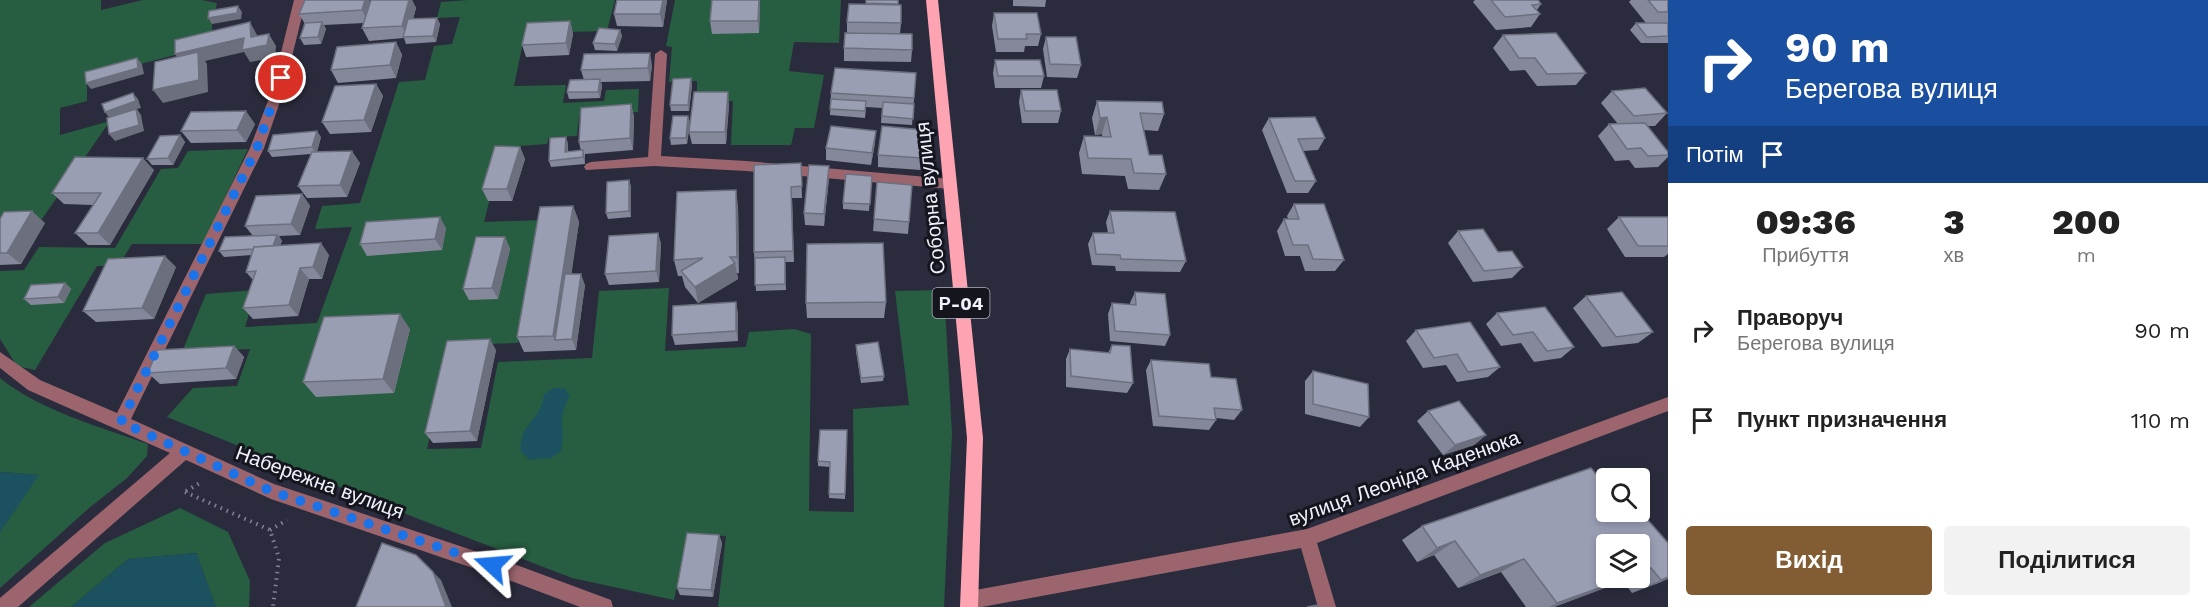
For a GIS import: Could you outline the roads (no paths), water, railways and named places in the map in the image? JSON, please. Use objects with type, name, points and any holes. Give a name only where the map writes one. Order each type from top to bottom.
[{"type":"main road","name":"Соборна вулиця","points":[[932,0],[975,438],[970,603]]},
{"type":"street","points":[[121,422],[257,148],[277,93],[300,0]]},
{"type":"street","points":[[654,161],[661,54]]},
{"type":"street","points":[[591,167],[654,161],[821,172],[950,184]]},
{"type":"street","name":"Набережна вулиця","points":[[0,359],[34,385],[271,491],[514,573],[604,607]]},
{"type":"street","name":"вулиця Леоніда Каденюка","points":[[970,603],[1307,538],[1668,404]]},
{"type":"street","points":[[4,607],[184,451]]},
{"type":"street","points":[[1307,538],[1328,607]]},
{"type":"water","points":[[554,388],[564,388],[570,396],[562,418],[561,451],[551,458],[530,460],[521,452],[523,434],[539,411],[544,394]]},
{"type":"water","points":[[0,472],[39,475],[0,532]]},
{"type":"water","points":[[196,553],[216,607],[71,607],[128,559]]}]
